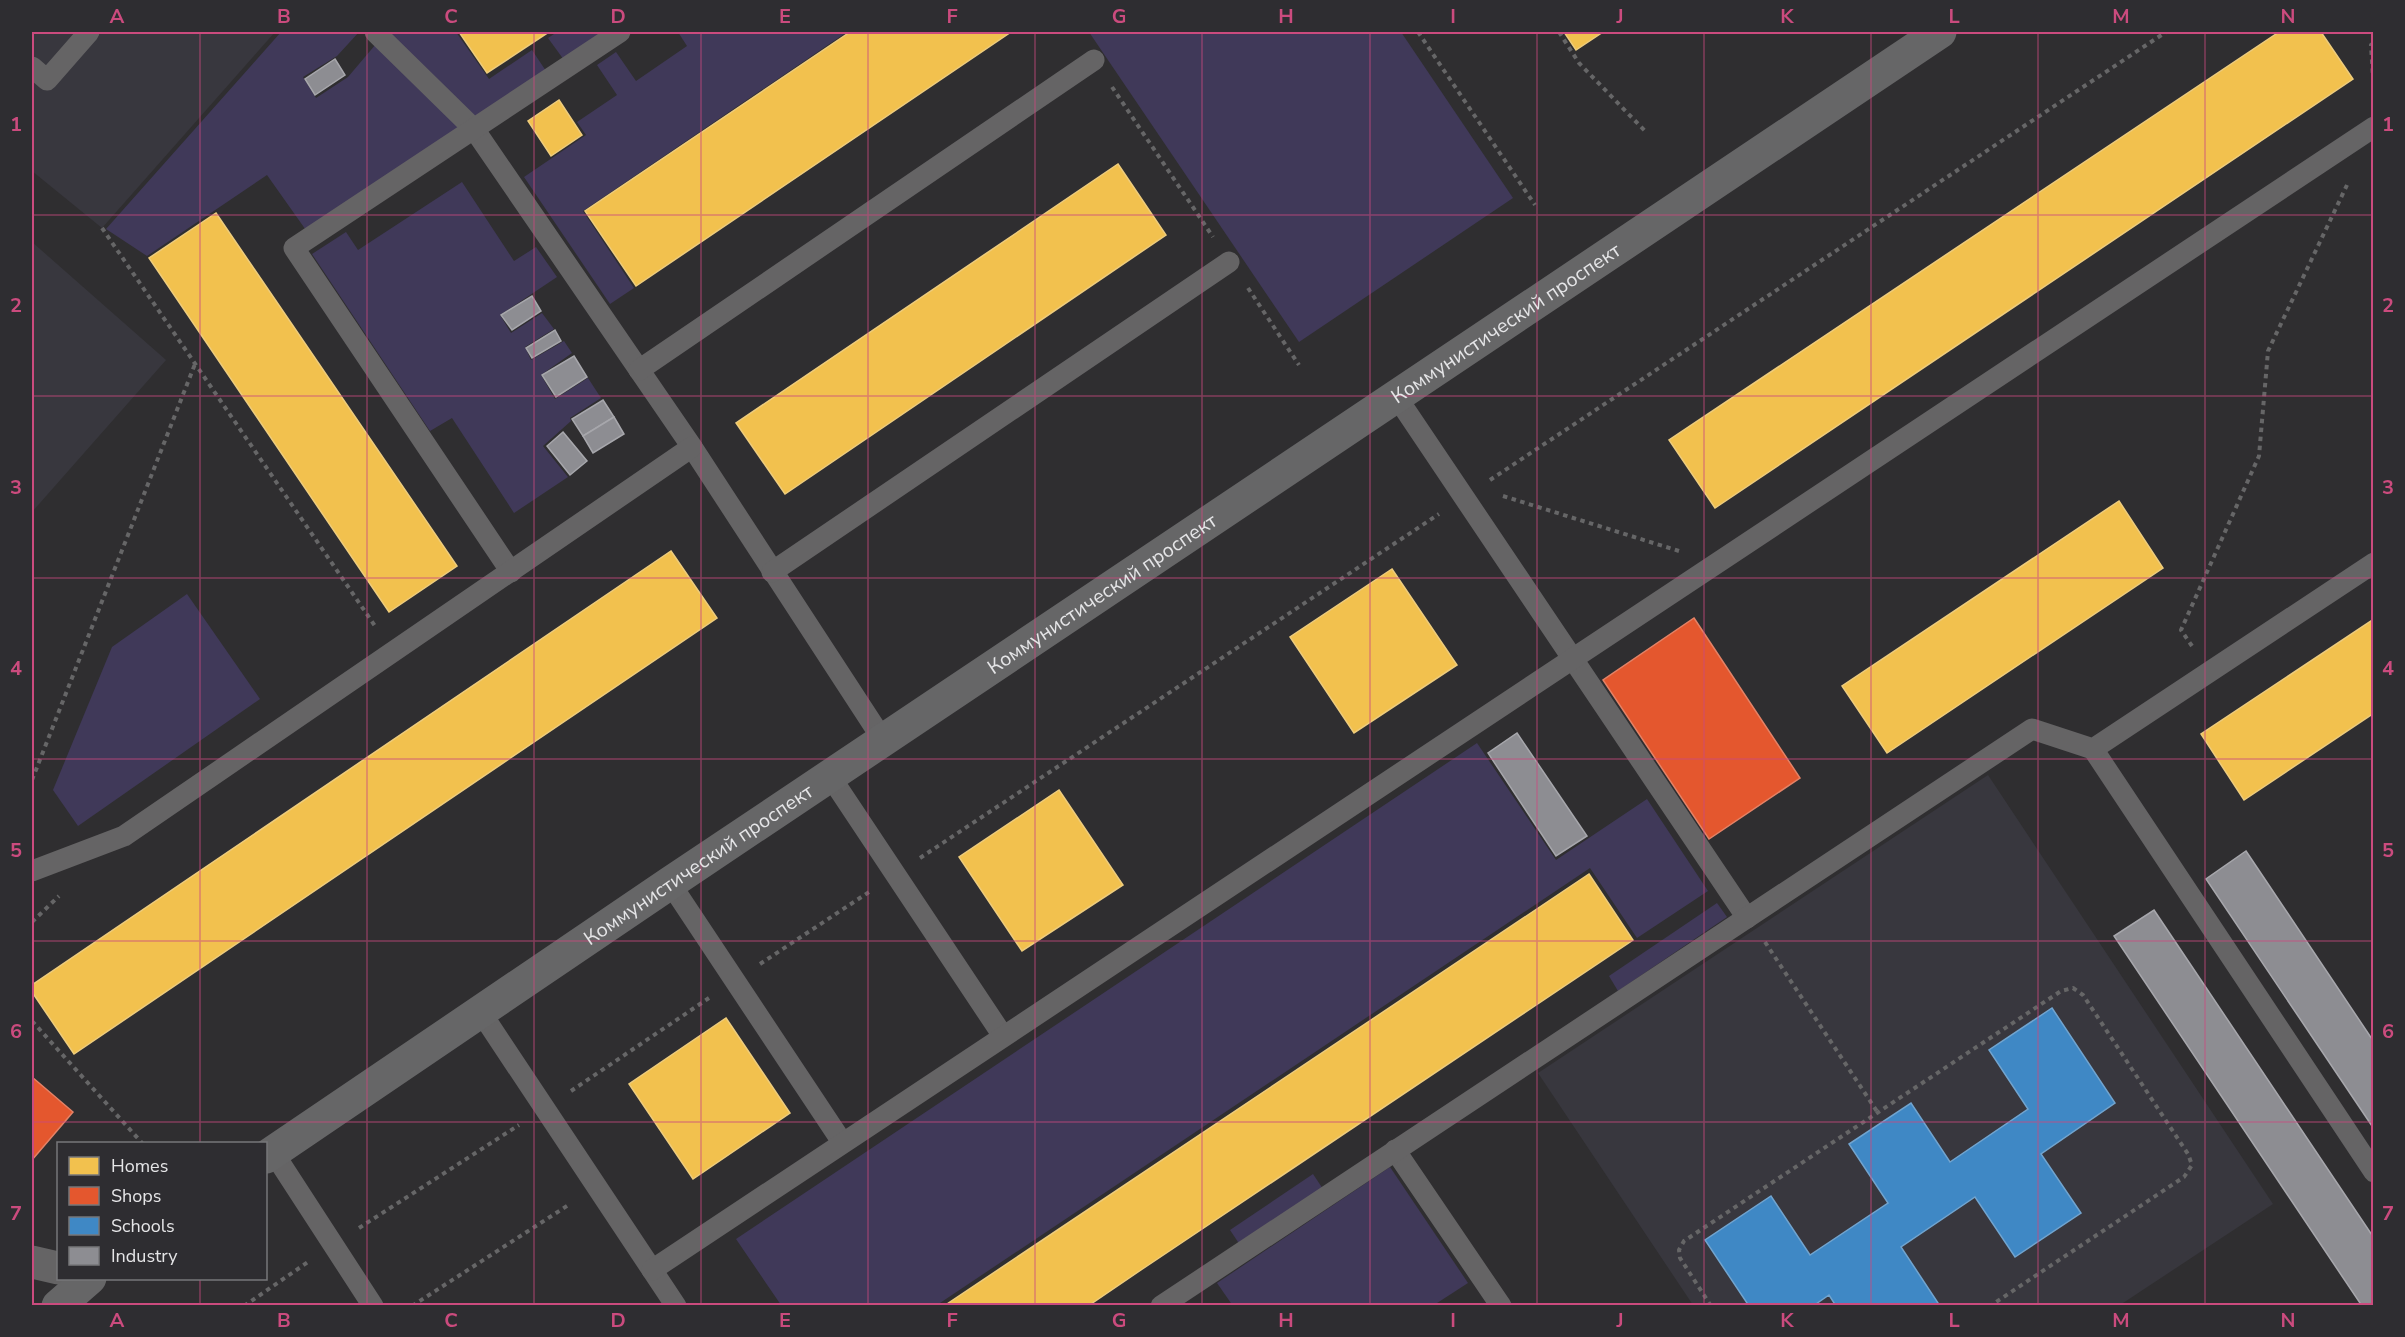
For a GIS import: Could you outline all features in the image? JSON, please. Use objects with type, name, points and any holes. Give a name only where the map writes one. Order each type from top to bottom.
[{"type":"main road","name":"Коммунистический проспект","points":[[269,1155],[670,883],[1940,32]]},
{"type":"main road","points":[[58,1305],[88,1280]]},
{"type":"street","points":[[32,1262],[57,1268]]},
{"type":"lane","points":[[32,67],[46,80],[89,32]]},
{"type":"lane","points":[[375,32],[474,129],[692,447],[884,740]]},
{"type":"lane","points":[[511,572],[294,248],[620,32]]},
{"type":"lane","points":[[639,370],[1094,60]]},
{"type":"lane","points":[[652,1270],[2373,127]]},
{"type":"lane","points":[[772,572],[1230,261]]},
{"type":"lane","points":[[1396,396],[1471,493],[1572,658],[1747,918]]},
{"type":"lane","points":[[32,871],[124,836],[692,447]]},
{"type":"lane","points":[[2093,749],[2373,563]]},
{"type":"lane","points":[[1161,1305],[2032,729],[2093,749],[2373,1172]]},
{"type":"lane","points":[[830,776],[1003,1036]]},
{"type":"lane","points":[[670,883],[842,1142]]},
{"type":"lane","points":[[480,1011],[676,1305]]},
{"type":"lane","points":[[1395,1150],[1501,1305]]},
{"type":"lane","points":[[269,1155],[373,1305]]},
{"type":"path","points":[[1418,32],[1535,205]]},
{"type":"path","points":[[1559,32],[1579,63],[1645,131]]},
{"type":"path","points":[[244,1305],[545,1108],[2166,32]]},
{"type":"path","points":[[2373,43],[2371,45],[2373,94]]},
{"type":"path","points":[[1094,60],[1299,365]]},
{"type":"path","points":[[2210,671],[2181,630],[2259,456],[2268,351],[2348,182]]},
{"type":"path","points":[[102,228],[392,652]]},
{"type":"path","points":[[32,780],[195,363]]},
{"type":"path","points":[[1471,493],[1717,562]]},
{"type":"path","points":[[1747,918],[1878,1113]]},
{"type":"path","points":[[1712,1305],[1680,1258],[1679,1250],[1684,1241],[2061,991],[2073,988],[2083,995],[2188,1154],[2192,1165],[2184,1177],[1990,1305]]},
{"type":"path","points":[[32,1021],[142,1142]]},
{"type":"path","points":[[412,1305],[597,1186]]},
{"type":"shaded area","points":[[32,32],[275,32],[102,228],[32,171]]},
{"type":"shaded area","points":[[281,32],[359,32],[337,56],[303,77],[316,98],[348,77],[376,44],[463,128],[308,233],[267,175],[147,256],[106,229]]},
{"type":"shaded area","points":[[384,32],[456,32],[489,79],[532,50],[546,71],[474,119]]},
{"type":"shaded area","points":[[557,32],[606,32],[564,60],[548,38]]},
{"type":"shaded area","points":[[678,32],[847,32],[583,211],[634,288],[610,304],[524,177],[586,135],[577,122],[617,95],[597,65],[616,52],[636,81],[687,46]]},
{"type":"shaded area","points":[[1089,32],[1401,32],[1513,198],[1299,342]]},
{"type":"shaded area","points":[[462,182],[514,261],[536,247],[557,277],[500,315],[511,333],[542,313],[554,329],[525,347],[531,360],[564,341],[572,353],[541,375],[555,399],[588,378],[601,398],[570,418],[571,421],[543,446],[568,477],[514,513],[452,418],[430,431],[312,254],[346,232],[358,250]]},
{"type":"shaded area","points":[[32,242],[166,360],[32,512]]},
{"type":"shaded area","points":[[187,594],[260,699],[78,826],[53,790],[112,647]]},
{"type":"shaded area","points":[[1477,743],[1556,860],[1647,799],[1708,891],[1637,938],[1590,868],[937,1305],[781,1305],[736,1239]]},
{"type":"shaded area","points":[[1988,775],[2273,1204],[2120,1305],[1693,1305],[1538,1073]]},
{"type":"shaded area","points":[[1717,903],[1727,917],[1618,991],[1609,976]]},
{"type":"shaded area","points":[[1390,1167],[1468,1283],[1434,1305],[1233,1306],[1217,1283]]},
{"type":"shaded area","points":[[1313,1174],[1323,1189],[1240,1245],[1230,1230]]},
{"type":"building: Homes","points":[[459,32],[549,32],[487,73]]},
{"type":"building: Homes","points":[[850,32],[1011,32],[636,286],[585,211]]},
{"type":"building: Homes","points":[[1564,32],[1603,32],[1576,50]]},
{"type":"building: Homes","points":[[2279,32],[2321,32],[2353,79],[1715,508],[1669,440]]},
{"type":"building: Homes","points":[[559,100],[582,135],[551,156],[528,121]]},
{"type":"building: Homes","points":[[1118,164],[1166,235],[785,494],[736,423]]},
{"type":"building: Homes","points":[[216,213],[457,566],[389,612],[149,258]]},
{"type":"building: Homes","points":[[2119,501],[2163,568],[1887,753],[1842,686]]},
{"type":"building: Homes","points":[[671,551],[717,618],[74,1054],[32,992],[32,985]]},
{"type":"building: Homes","points":[[1392,569],[1457,665],[1354,733],[1290,637]]},
{"type":"building: Homes","points":[[2374,619],[2374,713],[2244,800],[2201,734]]},
{"type":"building: Homes","points":[[1059,790],[1123,885],[1022,951],[959,857]]},
{"type":"building: Homes","points":[[1589,874],[1633,940],[1088,1306],[944,1306]]},
{"type":"building: Homes","points":[[726,1018],[790,1113],[693,1179],[629,1084]]},
{"type":"building: Shops","points":[[1694,618],[1800,778],[1709,839],[1603,680]]},
{"type":"building: Shops","points":[[32,1077],[73,1112],[32,1160]]},
{"type":"building: Schools","points":[[2052,1008],[2115,1103],[2041,1154],[2081,1213],[2015,1257],[1975,1197],[1901,1247],[1940,1306],[1836,1306],[1829,1295],[1813,1306],[1749,1306],[1705,1240],[1771,1196],[1810,1255],[1888,1203],[1849,1144],[1911,1103],[1950,1162],[2028,1109],[1989,1050]]},
{"type":"building: Industry","points":[[335,59],[345,75],[315,95],[305,79]]},
{"type":"building: Industry","points":[[532,296],[541,311],[512,330],[501,315]]},
{"type":"building: Industry","points":[[555,330],[561,341],[532,358],[526,348]]},
{"type":"building: Industry","points":[[574,356],[587,377],[556,397],[542,375]]},
{"type":"building: Industry","points":[[603,400],[614,417],[583,436],[572,419]]},
{"type":"building: Industry","points":[[614,417],[624,434],[593,453],[583,436]]},
{"type":"building: Industry","points":[[563,432],[587,461],[570,475],[547,446]]},
{"type":"building: Industry","points":[[1517,733],[1587,836],[1556,856],[1488,753]]},
{"type":"building: Industry","points":[[2246,851],[2374,1042],[2374,1129],[2206,879]]},
{"type":"building: Industry","points":[[2154,910],[2374,1238],[2374,1306],[2362,1306],[2114,936]]}]
